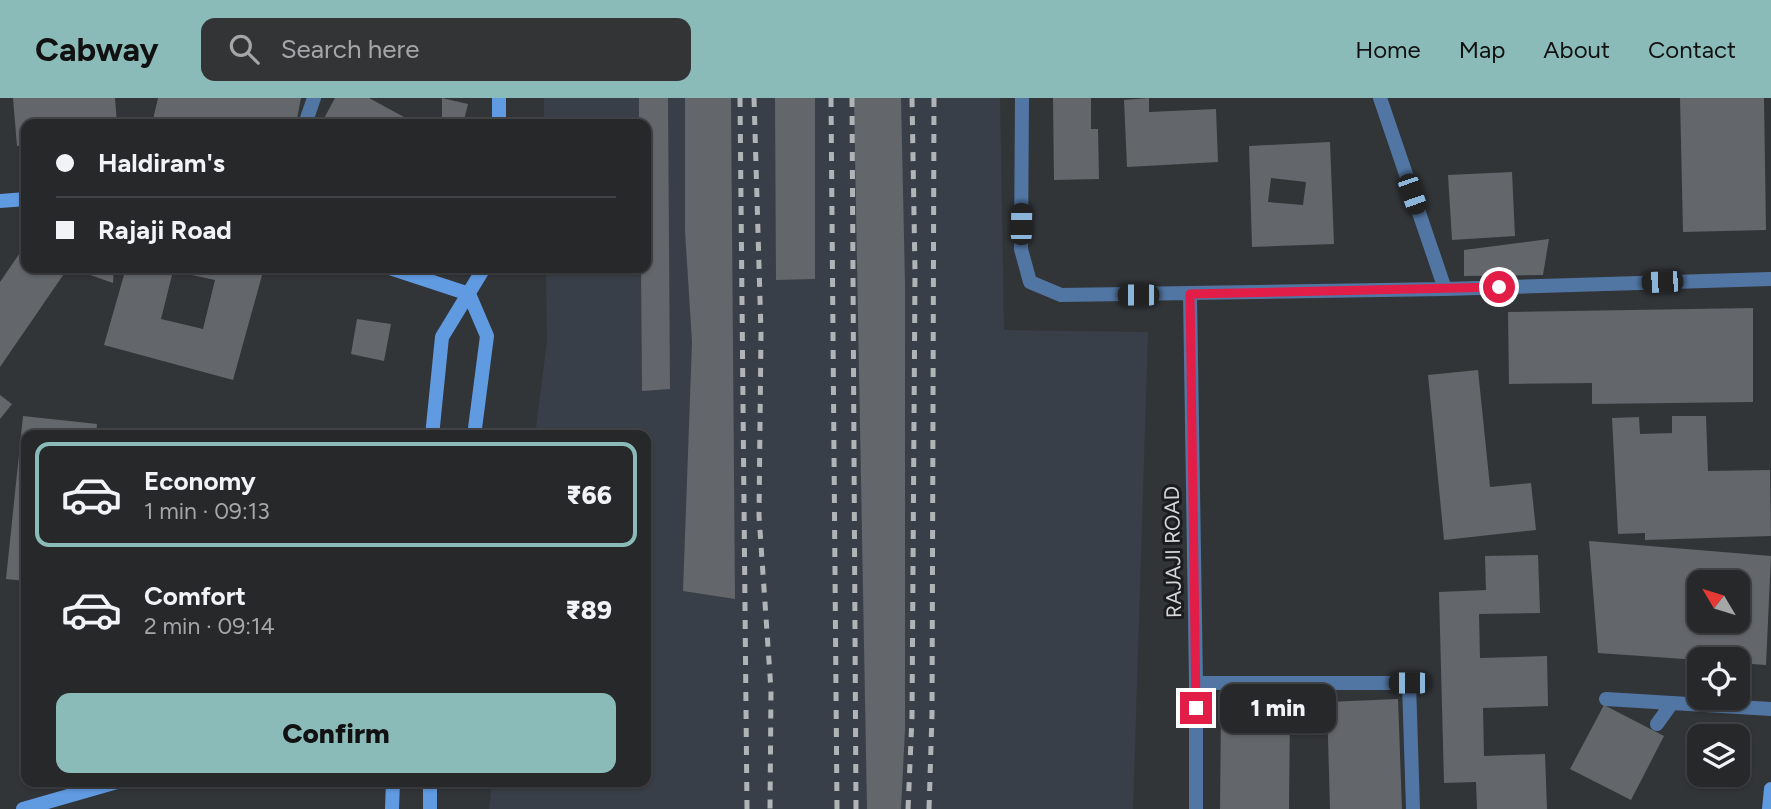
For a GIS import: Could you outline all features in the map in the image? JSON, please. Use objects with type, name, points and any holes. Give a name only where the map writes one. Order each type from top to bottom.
[{"type":"main road","points":[[499,98],[499,119]]},
{"type":"main road","points":[[0,201],[21,200]]},
{"type":"main road","points":[[405,273],[469,294],[487,336],[475,430]]},
{"type":"main road","points":[[433,430],[442,337],[481,273]]},
{"type":"main road","points":[[23,809],[100,787]]},
{"type":"main road","points":[[393,787],[393,809]]},
{"type":"main road","points":[[429,809],[430,787]]},
{"type":"main road","points":[[1769,809],[1771,789]]},
{"type":"street","points":[[307,119],[314,98]]},
{"type":"street","points":[[1022,98],[1021,249],[1031,282],[1060,295],[1445,289],[1771,279]]},
{"type":"street","points":[[1380,98],[1445,289]]},
{"type":"street","name":"RAJAJI ROAD","points":[[1190,294],[1196,809]]},
{"type":"street","points":[[1196,683],[1409,683],[1413,809]]},
{"type":"street","points":[[1606,699],[1771,709]]},
{"type":"street","points":[[1657,724],[1672,703]]},
{"type":"shaded area","points":[[544,98],[1000,98],[1004,330],[1148,332],[1133,809],[489,809],[491,787],[651,787],[651,430],[536,430],[547,341],[546,273],[651,273],[651,119],[544,119]]},
{"type":"building","points":[[13,98],[115,98],[117,119],[21,119],[21,146],[17,146]]},
{"type":"building","points":[[158,98],[301,98],[297,119],[153,119]]},
{"type":"building","points":[[335,98],[369,98],[404,117],[403,119],[324,119]]},
{"type":"building","points":[[442,98],[468,104],[464,119],[442,119]]},
{"type":"building","points":[[639,98],[668,98],[670,389],[642,391],[641,273],[651,273],[651,119],[639,119]]},
{"type":"building","points":[[685,98],[731,98],[735,599],[683,591],[692,342],[685,231]]},
{"type":"building","points":[[775,98],[815,98],[815,279],[776,280]]},
{"type":"building","points":[[854,98],[901,98],[905,283],[905,730],[901,809],[867,809]]},
{"type":"building","points":[[1053,98],[1091,98],[1091,129],[1098,129],[1099,179],[1054,180]]},
{"type":"building","points":[[1149,98],[1149,112],[1216,109],[1218,162],[1127,167],[1124,100]]},
{"type":"building","points":[[1680,98],[1764,98],[1766,230],[1683,232]]},
{"type":"building","points":[[1330,142],[1334,244],[1252,247],[1249,146]],"holes":[[[1271,178],[1306,182],[1303,205],[1268,202]]]},
{"type":"building","points":[[1512,172],[1515,236],[1452,240],[1448,175]]},
{"type":"building","points":[[1549,239],[1543,275],[1464,276],[1464,250]]},
{"type":"building","points":[[21,251],[21,273],[65,273],[0,367],[0,282]]},
{"type":"building","points":[[85,273],[114,273],[113,283]]},
{"type":"building","points":[[125,273],[172,273],[161,319],[203,329],[215,280],[182,273],[263,273],[233,380],[104,345]]},
{"type":"building","points":[[1753,308],[1753,402],[1592,404],[1592,383],[1509,384],[1508,312]]},
{"type":"building","points":[[357,319],[391,324],[384,361],[351,354]]},
{"type":"building","points":[[1478,370],[1490,487],[1531,483],[1536,530],[1444,540],[1428,375]]},
{"type":"building","points":[[0,395],[12,404],[0,419]]},
{"type":"building","points":[[23,416],[97,424],[96,430],[22,430]]},
{"type":"building","points":[[1672,416],[1706,416],[1708,471],[1770,470],[1771,536],[1645,540],[1645,533],[1618,534],[1612,418],[1639,417],[1640,434],[1672,433]]},
{"type":"building","points":[[21,435],[21,580],[6,579]]},
{"type":"building","points":[[1589,541],[1771,556],[1766,665],[1750,664],[1750,647],[1687,647],[1687,659],[1598,653]]},
{"type":"building","points":[[1538,555],[1540,613],[1479,614],[1480,658],[1547,656],[1548,706],[1483,708],[1484,756],[1545,754],[1547,809],[1477,809],[1476,782],[1444,783],[1439,592],[1486,590],[1485,556]]},
{"type":"building","points":[[1398,699],[1402,809],[1330,809],[1327,702]]},
{"type":"building","points":[[1604,705],[1664,736],[1631,800],[1570,769]]},
{"type":"building","points":[[1221,707],[1290,707],[1289,809],[1220,809]]},
{"type":"railway","points":[[740,98],[747,809]]},
{"type":"railway","points":[[754,98],[761,333],[759,516],[771,690],[770,809]]},
{"type":"railway","points":[[831,98],[837,809]]},
{"type":"railway","points":[[852,98],[856,809]]},
{"type":"railway","points":[[908,809],[912,717],[915,272],[912,98]]},
{"type":"railway","points":[[929,809],[932,715],[934,98]]},
{"type":"route","points":[[1196,708],[1190,294],[1499,287]]}]
